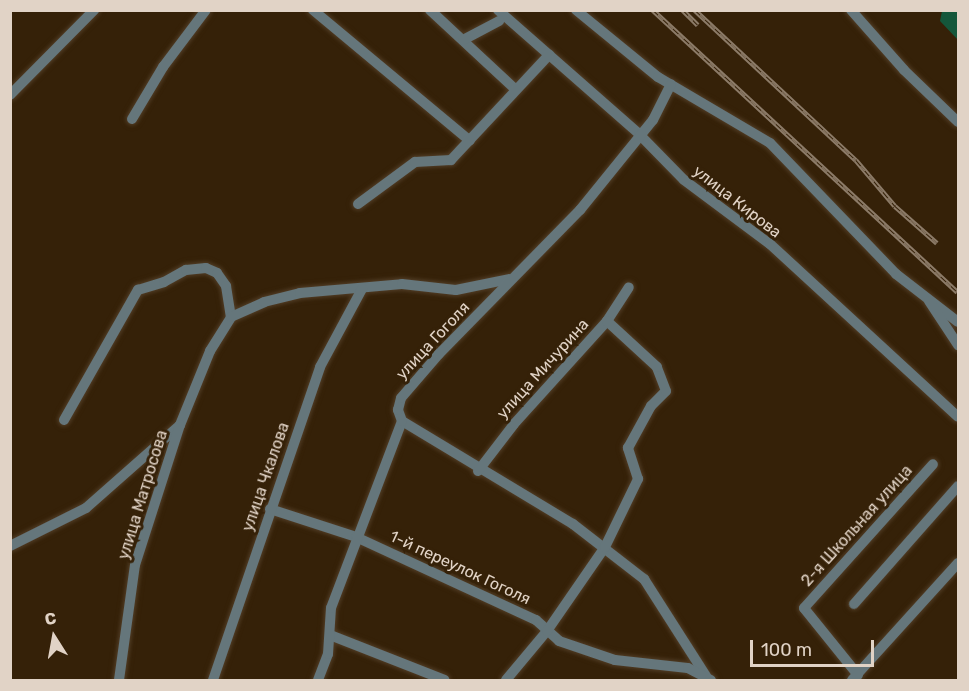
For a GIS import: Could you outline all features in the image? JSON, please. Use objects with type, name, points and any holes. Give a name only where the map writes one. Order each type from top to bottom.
[{"type":"street","points":[[10,95],[94,10]]},
{"type":"street","points":[[132,119],[163,67],[206,10]]},
{"type":"street","points":[[313,10],[470,141]]},
{"type":"street","points":[[430,10],[516,90]]},
{"type":"street","points":[[576,10],[671,84],[770,143],[842,221],[929,301],[958,322]]},
{"type":"street","points":[[851,10],[904,70],[958,122]]},
{"type":"street","points":[[463,40],[499,16]]},
{"type":"street","name":"улица Кирова","points":[[499,16],[549,55],[639,134],[684,180],[770,244],[958,417]]},
{"type":"street","points":[[358,204],[415,162],[452,160],[549,55]]},
{"type":"street","name":"улица Гоголя","points":[[319,680],[330,635],[331,608],[402,422],[398,410],[401,398],[512,278],[580,210],[639,134],[653,120],[671,84]]},
{"type":"street","points":[[64,420],[138,290],[186,270],[206,268],[217,273],[226,286],[231,317],[264,302],[300,293],[402,284],[456,290],[512,278]]},
{"type":"street","name":"улица Мичурина","points":[[478,471],[514,423],[607,321],[629,286]]},
{"type":"street","name":"улица Чкалова","points":[[213,681],[320,368],[362,289]]},
{"type":"street","points":[[929,301],[958,345]]},
{"type":"street","name":"улица Матросова","points":[[119,681],[135,566],[180,425],[210,351],[231,317]]},
{"type":"street","points":[[506,681],[547,631],[607,549],[638,479],[628,448],[651,406],[666,391],[666,384],[657,367],[607,321]]},
{"type":"street","points":[[402,422],[607,549],[644,579],[710,680]]},
{"type":"street","name":"улица Матросова","points":[[10,546],[86,508],[180,425]]},
{"type":"street","name":"2-я Школьная улица","points":[[855,678],[804,608],[933,464]]},
{"type":"street","points":[[854,604],[958,486]]},
{"type":"street","name":"1-й переулок Гоголя","points":[[270,509],[357,537],[536,620],[559,641],[615,660],[688,668],[710,680]]},
{"type":"street","points":[[855,678],[958,563]]},
{"type":"street","points":[[330,635],[445,681]]},
{"type":"green space","points":[[942,11],[958,11],[958,40],[940,21]]},
{"type":"railway","points":[[653,10],[958,292]]},
{"type":"railway","points":[[683,10],[698,25]]},
{"type":"railway","points":[[695,10],[856,160],[895,206],[937,243]]}]
